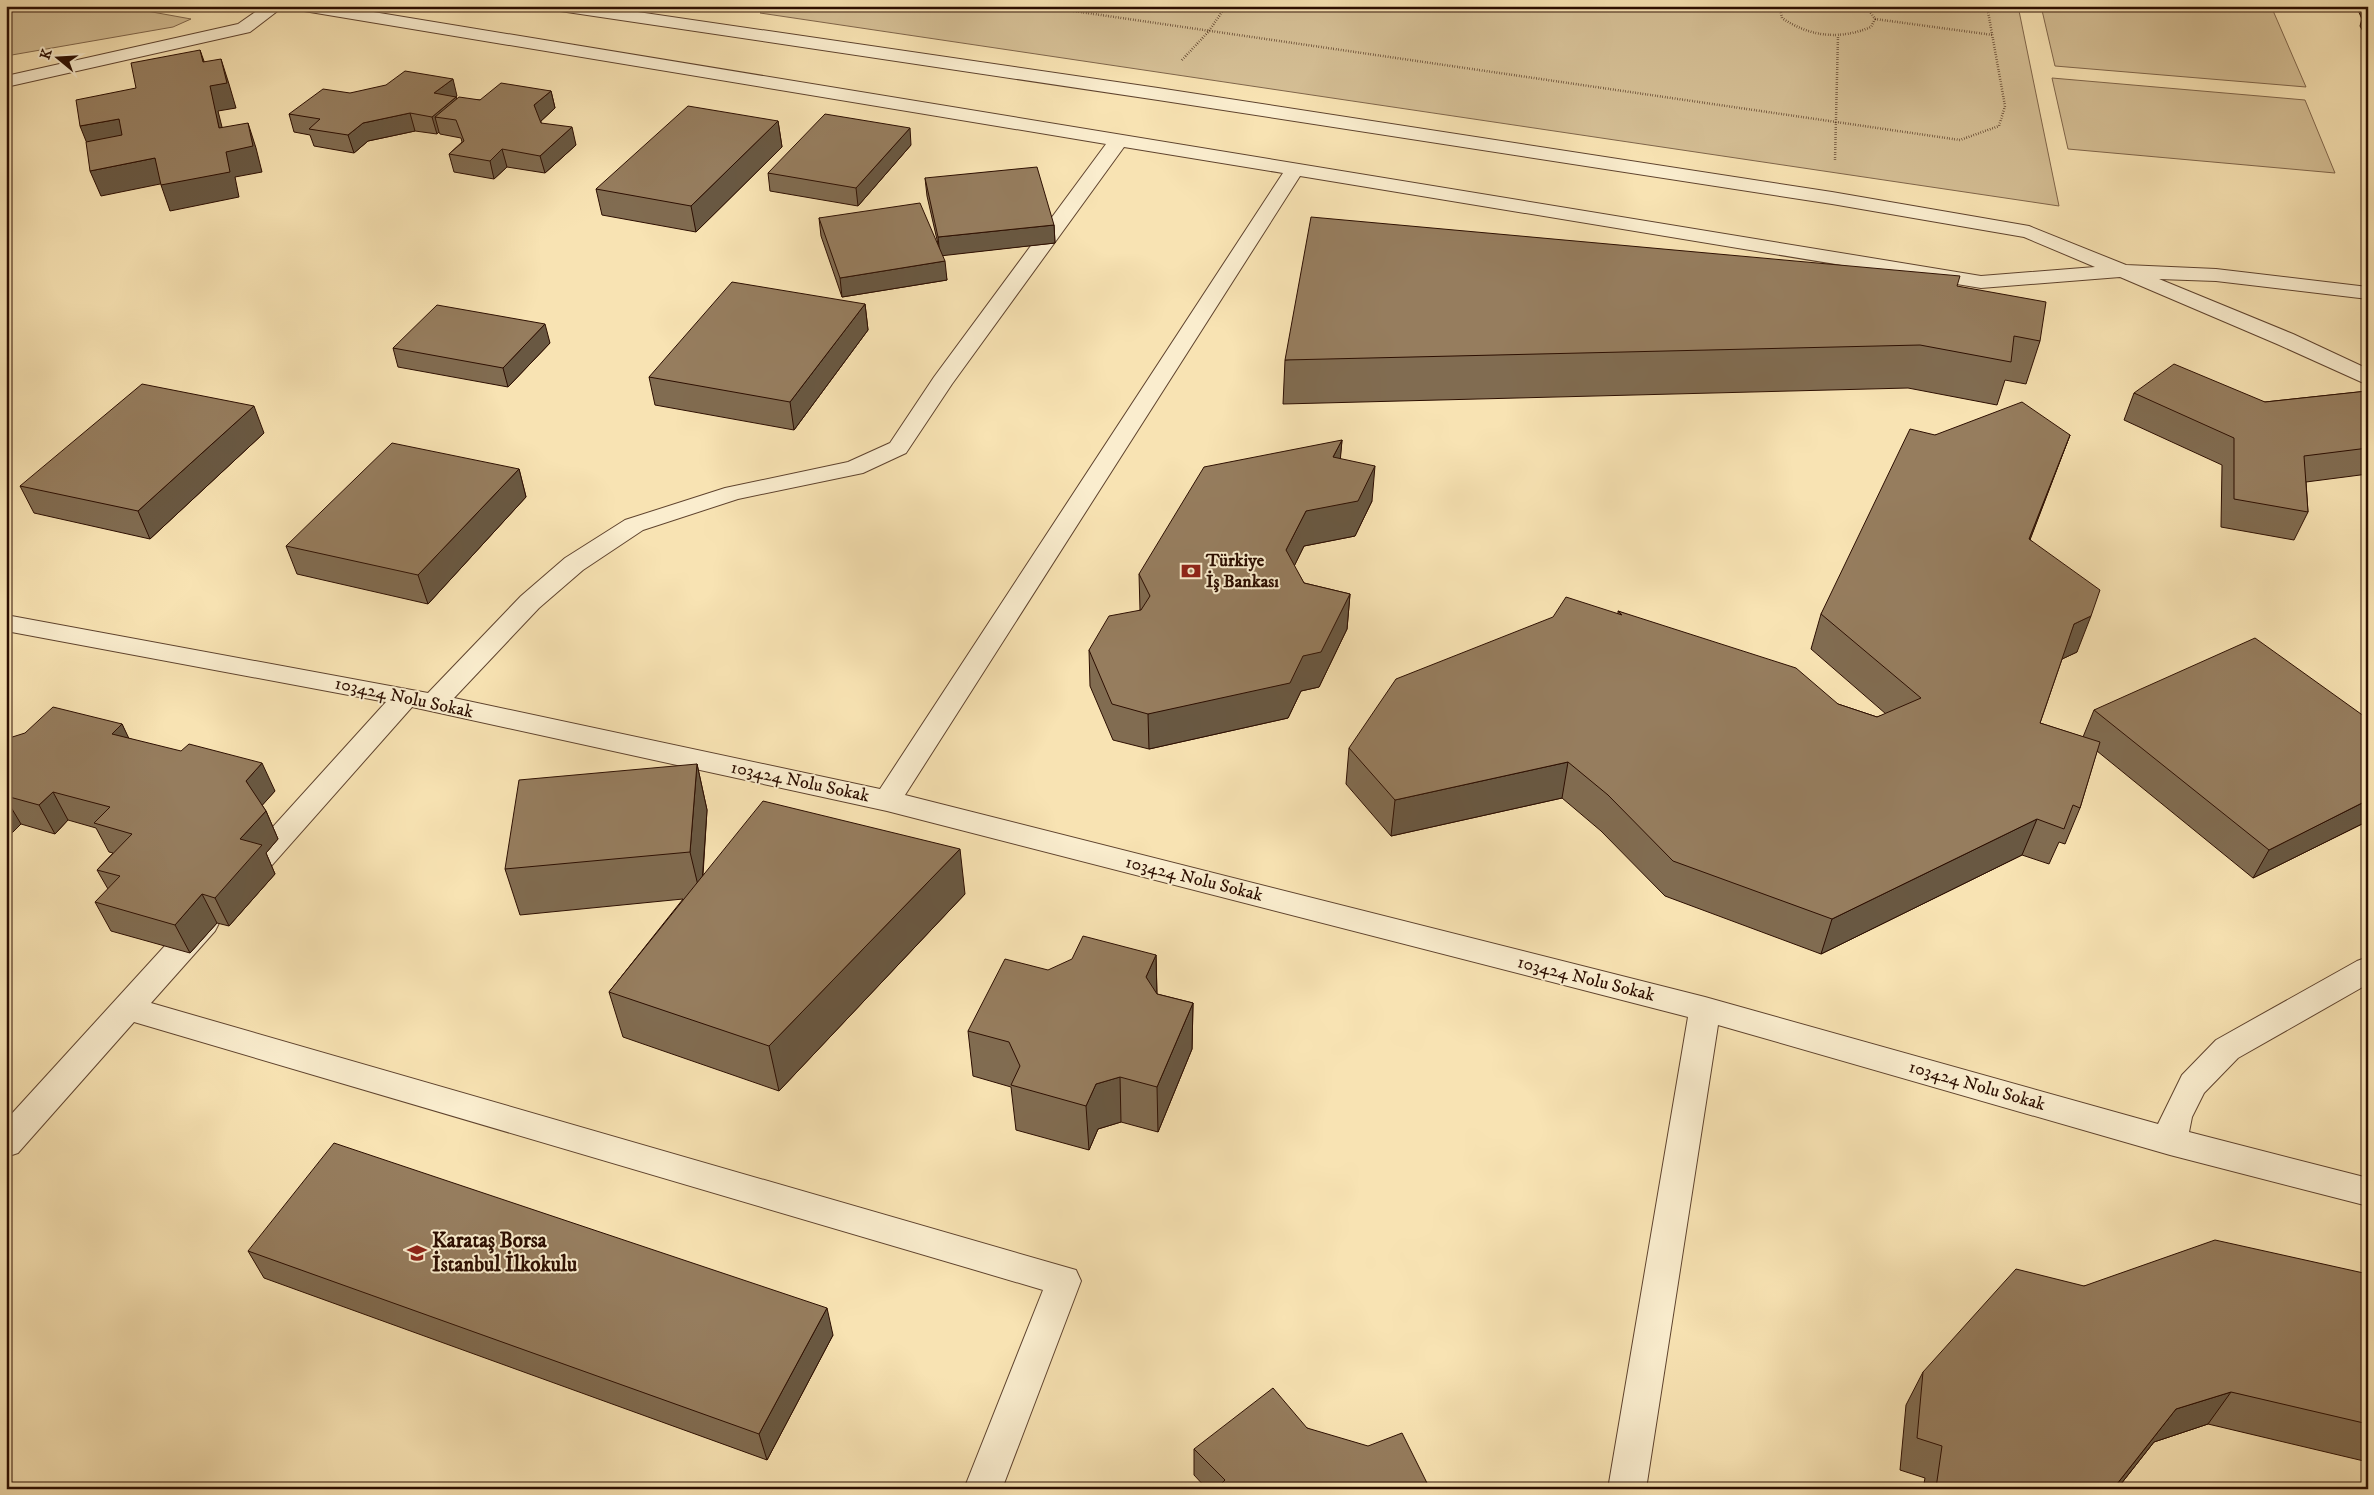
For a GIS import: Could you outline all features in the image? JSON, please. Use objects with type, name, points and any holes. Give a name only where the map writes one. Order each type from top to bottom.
[{"type":"street","points":[[6,82],[244,28],[276,6]]},
{"type":"street","points":[[304,6],[1981,282],[2122,271],[2216,275],[2368,293]]},
{"type":"street","points":[[560,6],[1158,94],[1832,198],[2029,232],[2285,339],[2368,378]]},
{"type":"street","points":[[679,24],[700,6]]},
{"type":"street","points":[[6,1143],[127,1008],[420,701],[574,564],[634,525],[733,492],[855,468],[898,448],[948,375],[1119,140]]},
{"type":"street","points":[[887,801],[1295,169]]},
{"type":"street","name":"103424 Nolu Sokak","points":[[6,623],[420,701],[887,801],[1705,1009],[2170,1141],[2368,1192]]},
{"type":"street","points":[[2170,1141],[2176,1117],[2193,1084],[2227,1049],[2368,969]]},
{"type":"street","points":[[127,1008],[1064,1281],[983,1489]]},
{"type":"street","points":[[1626,1489],[1705,1009]]},
{"type":"path","points":[[1039,6],[1960,140],[1999,126],[2005,106],[1987,6]]},
{"type":"path","points":[[1158,94],[1156,89],[1209,31],[1226,6]]},
{"type":"path","points":[[1766,6],[1781,7],[1782,18],[1794,27],[1814,34],[1838,36],[1858,34],[1871,27],[1875,18]]},
{"type":"path","points":[[1862,6],[1868,9],[1875,18],[1992,35]]},
{"type":"path","points":[[1832,198],[1838,36]]},
{"type":"shaded area","points":[[6,6],[119,6],[191,19],[173,27],[6,56]]},
{"type":"shaded area","points":[[768,6],[2018,6],[2059,206],[760,13]]},
{"type":"shaded area","points":[[2041,6],[2271,6],[2306,87],[2055,66]]},
{"type":"shaded area","points":[[2052,78],[2305,100],[2335,173],[2068,149]]},
{"type":"building","points":[[200,50],[203,62],[221,59],[227,83],[210,86],[219,128],[248,123],[253,146],[226,152],[230,172],[161,185],[155,158],[90,171],[86,142],[122,135],[119,119],[80,126],[76,100],[136,88],[131,63]]},
{"type":"building","points":[[405,71],[453,79],[434,93],[456,97],[432,117],[410,113],[363,123],[348,135],[309,129],[320,119],[289,114],[323,89],[350,93],[386,85]]},
{"type":"building","points":[[501,83],[551,91],[534,105],[541,123],[572,127],[540,156],[502,149],[490,161],[449,154],[464,141],[456,120],[435,117],[459,97],[480,100]]},
{"type":"building","points":[[688,106],[778,121],[691,206],[596,189]]},
{"type":"building","points":[[825,114],[910,128],[856,188],[768,173]]},
{"type":"building","points":[[1037,167],[1054,225],[938,237],[925,178]]},
{"type":"building","points":[[920,203],[945,261],[840,278],[819,218]]},
{"type":"building","points":[[1311,217],[1960,276],[1957,286],[2046,302],[2040,341],[2014,336],[2011,362],[1920,345],[1285,360]]},
{"type":"building","points":[[732,282],[865,304],[790,402],[649,377]]},
{"type":"building","points":[[437,305],[545,324],[503,368],[393,348]]},
{"type":"building","points":[[2174,364],[2265,402],[2367,391],[2368,448],[2304,456],[2308,512],[2234,499],[2234,438],[2134,393]]},
{"type":"building","points":[[142,384],[254,406],[138,511],[20,486]]},
{"type":"building","points":[[2022,402],[2070,435],[2029,539],[2100,590],[2091,616],[2074,624],[2040,723],[2100,742],[2080,808],[2073,805],[2064,829],[2037,819],[1832,919],[1673,861],[1608,795],[1568,762],[1395,800],[1349,748],[1396,679],[1553,617],[1566,597],[1622,615],[1618,611],[1796,668],[1838,704],[1877,717],[1921,698],[1821,614],[1910,429],[1935,435]]},
{"type":"building","points":[[1342,440],[1333,457],[1375,466],[1358,501],[1306,511],[1286,550],[1304,583],[1350,594],[1321,652],[1303,656],[1290,683],[1148,714],[1112,704],[1089,650],[1109,616],[1141,610],[1150,596],[1139,574],[1204,467]]},
{"type":"building","points":[[392,443],[519,469],[418,575],[286,546]]},
{"type":"building","points":[[2255,638],[2368,719],[2368,800],[2269,850],[2094,710]]},
{"type":"building","points":[[53,707],[122,724],[112,734],[181,751],[189,744],[262,763],[246,781],[266,811],[240,839],[262,845],[215,898],[202,894],[175,925],[95,902],[120,876],[97,870],[132,834],[94,823],[110,807],[53,792],[39,805],[6,796],[6,739],[25,733]]},
{"type":"building","points":[[697,764],[690,852],[505,869],[519,780]]},
{"type":"building","points":[[763,801],[960,849],[769,1046],[609,992]]},
{"type":"building","points":[[1083,936],[1156,955],[1146,977],[1157,994],[1193,1003],[1157,1087],[1120,1077],[1096,1084],[1086,1106],[1011,1085],[1020,1066],[1009,1042],[968,1031],[1005,959],[1048,970],[1072,959]]},
{"type":"building","points":[[334,1143],[827,1308],[759,1434],[248,1251]]},
{"type":"building","points":[[2215,1240],[2368,1274],[2368,1424],[2231,1392],[2176,1409],[2113,1489],[1936,1488],[1942,1446],[1917,1438],[1923,1372],[2016,1269],[2084,1286]]},
{"type":"building","points":[[1273,1388],[1307,1428],[1368,1446],[1402,1433],[1430,1489],[1216,1489],[1225,1480],[1194,1449]]},
{"type":"place","name":"Türkiye İş Bankası","points":[[1191,571]]},
{"type":"place","name":"Karataş Borsa İstanbul İlkokulu","points":[[417,1253]]}]
